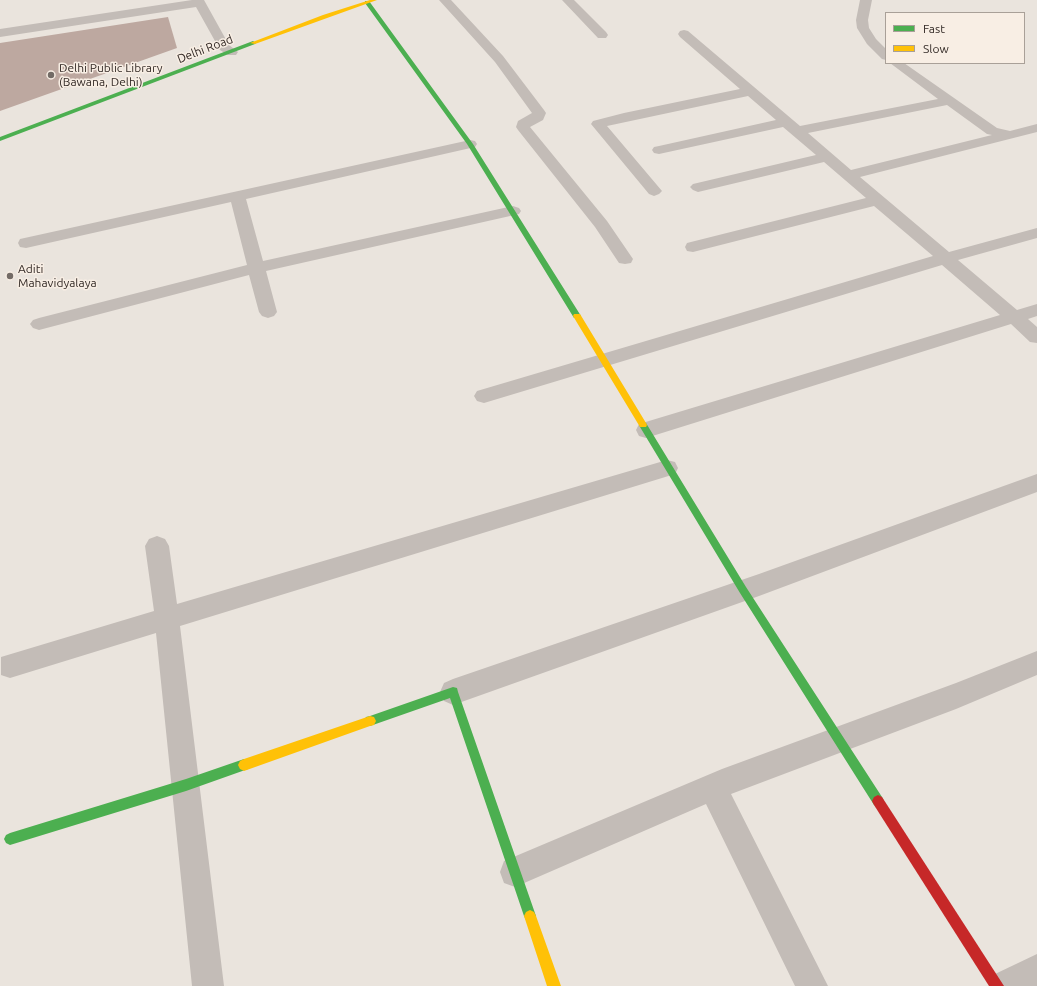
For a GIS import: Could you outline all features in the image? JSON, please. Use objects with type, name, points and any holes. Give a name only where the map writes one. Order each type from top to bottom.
[{"type":"street","points":[[135,0],[139,13]]},
{"type":"street","points":[[82,98],[228,49],[355,0]]},
{"type":"street","points":[[445,0],[499,59],[539,113],[538,117],[523,124],[523,127],[601,224],[625,259]]},
{"type":"street","points":[[568,0],[602,35]]},
{"type":"street","points":[[866,0],[862,20],[863,28],[871,41],[885,55]]},
{"type":"street","points":[[0,33],[139,13],[199,1],[228,49]]},
{"type":"street","points":[[369,1],[470,144],[513,211],[646,430],[667,468],[743,590],[840,740],[905,845],[997,986]]},
{"type":"street","name":"Delhi Road","points":[[0,139],[228,49],[369,1]]},
{"type":"street","points":[[684,34],[1037,337]]},
{"type":"street","points":[[897,64],[992,131],[1010,135]]},
{"type":"street","points":[[654,191],[598,126],[598,124],[624,116],[750,91]]},
{"type":"street","points":[[660,150],[949,101]]},
{"type":"street","points":[[848,175],[1037,128]]},
{"type":"street","points":[[26,243],[470,144]]},
{"type":"street","points":[[698,187],[828,158]]},
{"type":"street","points":[[237,196],[268,312]]},
{"type":"street","points":[[693,247],[878,200]]},
{"type":"street","points":[[39,324],[255,268],[513,211]]},
{"type":"street","points":[[484,396],[946,258],[1037,233]]},
{"type":"street","points":[[646,430],[1037,310]]},
{"type":"street","points":[[10,666],[167,620],[667,468]]},
{"type":"street","points":[[10,839],[186,785],[743,590],[1037,483]]},
{"type":"street","points":[[157,546],[167,620],[208,986]]},
{"type":"street","points":[[514,872],[713,787],[956,696],[1037,663]]},
{"type":"street","points":[[453,692],[554,986]]},
{"type":"street","points":[[713,787],[812,986]]},
{"type":"street","points":[[1007,986],[1037,970]]},
{"type":"building","name":"Delhi Public Library (Bawana, Delhi)","points":[[168,17],[177,48],[0,111],[0,43]]},
{"type":"traffic: fast","points":[[367,2],[470,144],[577,316]]},
{"type":"traffic: fast","points":[[0,139],[253,43]]},
{"type":"traffic: fast","points":[[643,425],[743,590],[878,801]]},
{"type":"traffic: fast","points":[[370,721],[453,692],[530,916]]},
{"type":"traffic: fast","points":[[10,839],[186,785],[244,765]]},
{"type":"traffic: slow","points":[[253,43],[325,16],[375,0]]},
{"type":"traffic: slow","points":[[577,316],[643,425]]},
{"type":"traffic: slow","points":[[244,765],[370,721]]},
{"type":"traffic: slow","points":[[530,916],[554,986]]},
{"type":"traffic: jam","points":[[878,801],[997,986]]},
{"type":"place","name":"Delhi Public Library (Bawana, Delhi)","points":[[51,75]]},
{"type":"place","name":"Aditi Mahavidyalaya","points":[[10,276]]}]
